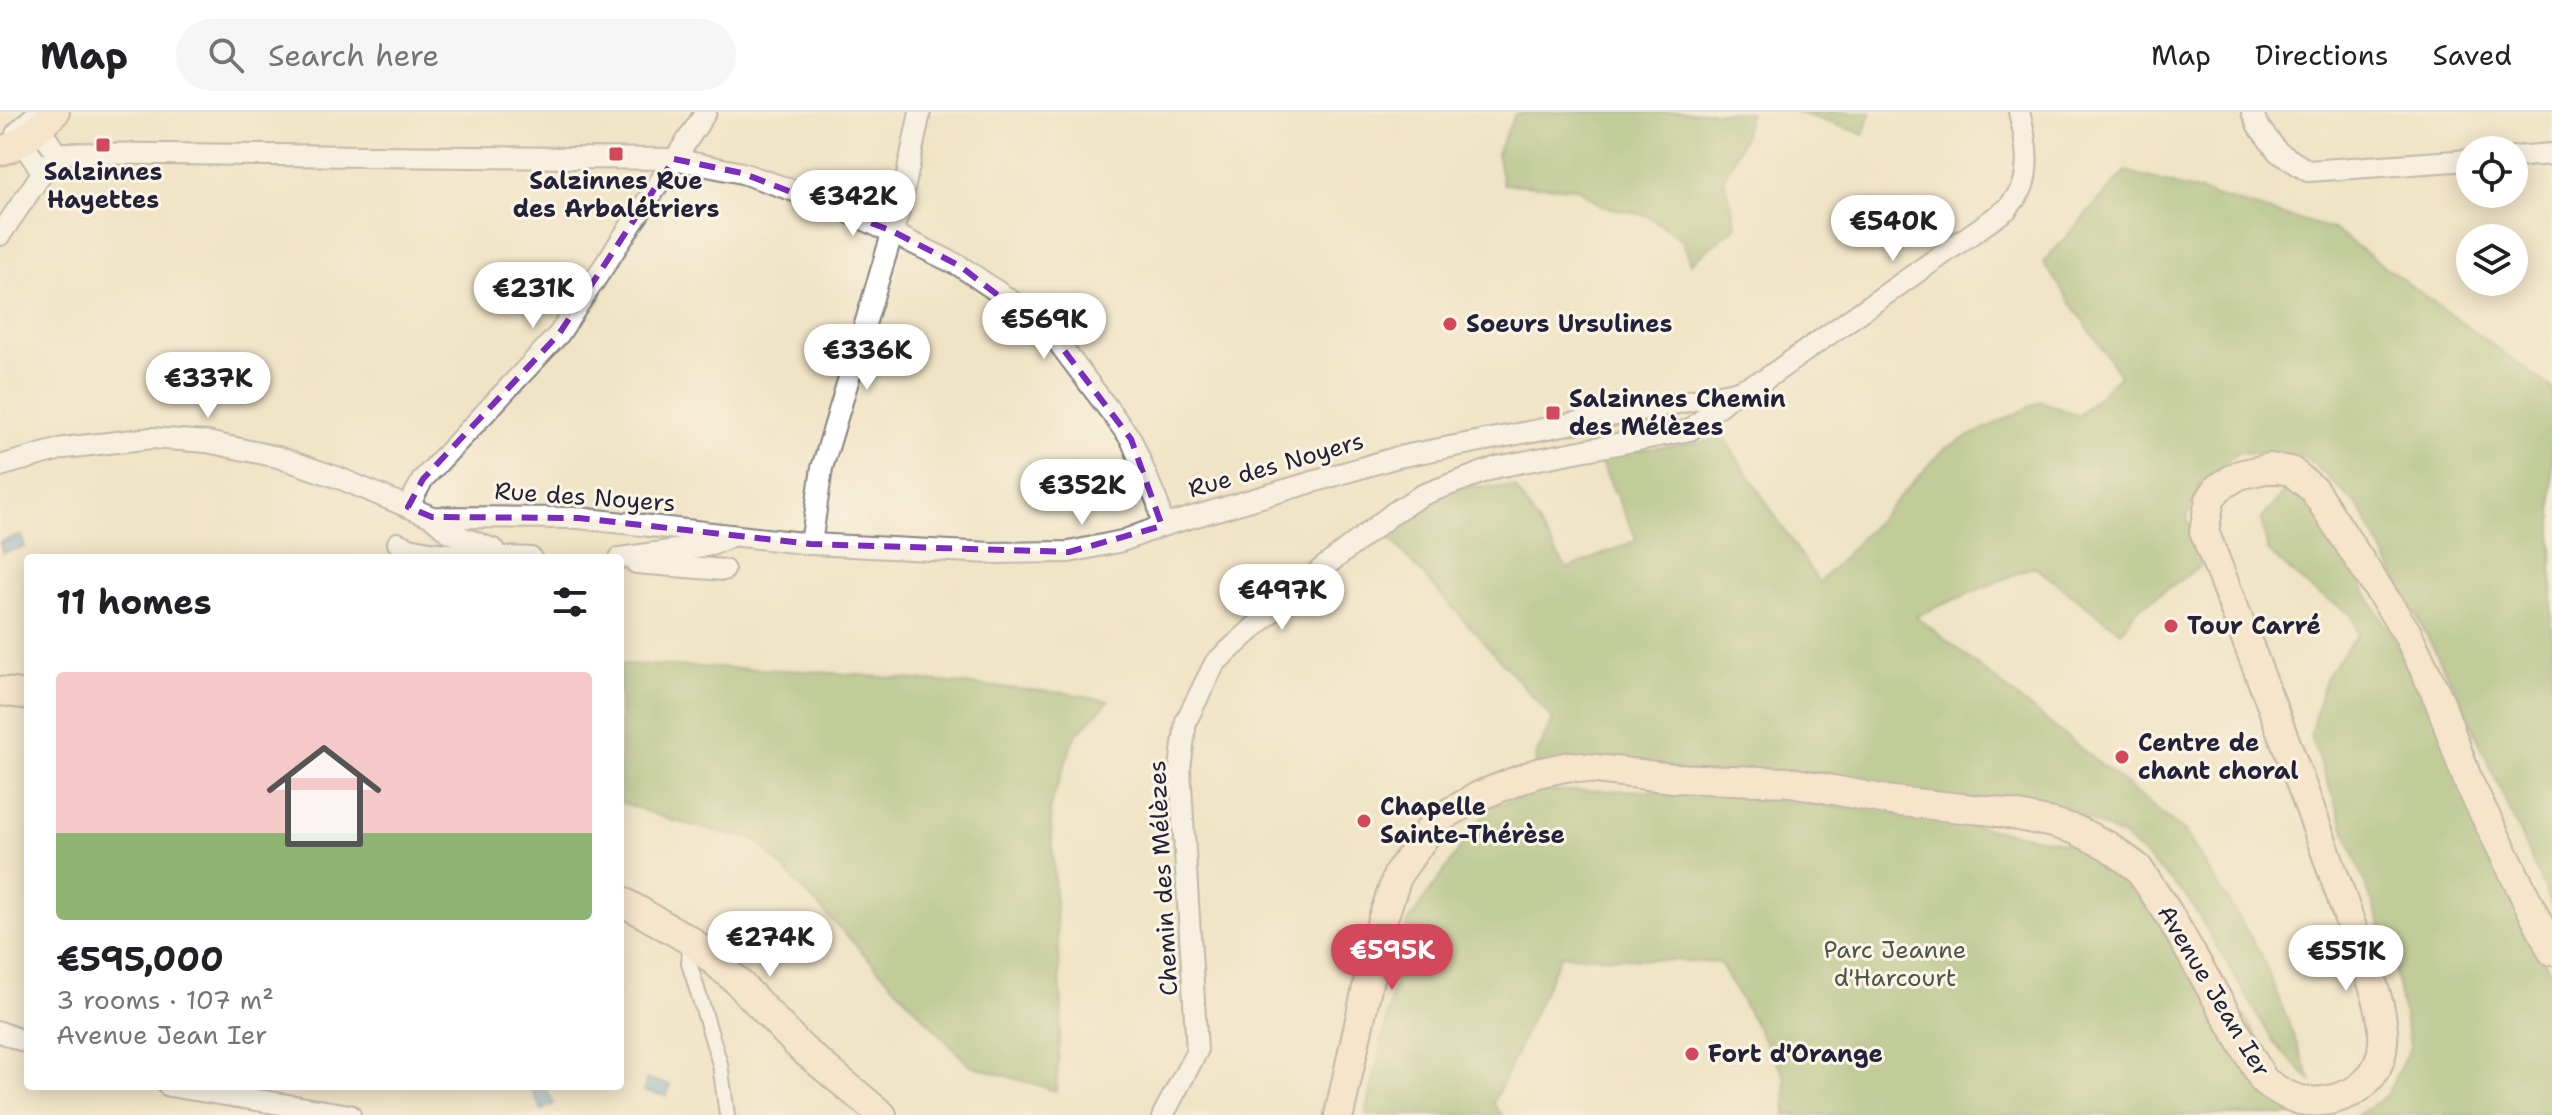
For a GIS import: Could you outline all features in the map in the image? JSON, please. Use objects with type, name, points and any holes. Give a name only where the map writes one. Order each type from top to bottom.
[{"type":"main road","name":"Avenue Jean Ier","points":[[1339,1115],[1381,924],[1398,874],[1429,830],[1445,815],[1481,795],[1537,773],[1570,766],[1673,778],[1791,782],[1892,801],[1993,811],[2076,830],[2108,846],[2138,868],[2168,913],[2264,1081],[2288,1098],[2321,1103],[2346,1096],[2366,1083],[2378,1067],[2384,1041],[2381,1016],[2341,896],[2204,531],[2210,500],[2218,488],[2239,475],[2270,468],[2291,471],[2314,490],[2407,633],[2439,700],[2468,781],[2552,951]]},
{"type":"main road","points":[[0,691],[24,694]]},
{"type":"main road","points":[[624,902],[691,941],[737,981],[801,1048],[882,1115]]},
{"type":"street","points":[[408,507],[423,479],[559,334],[706,112]]},
{"type":"street","points":[[811,544],[822,468],[901,204],[920,112]]},
{"type":"street","points":[[1735,392],[1764,380],[2007,209],[2021,190],[2025,175],[2024,130],[2019,112]]},
{"type":"street","points":[[2252,112],[2258,126],[2278,152],[2308,171],[2456,161]]},
{"type":"street","points":[[29,127],[56,153],[674,159],[742,173],[832,204],[960,266],[1023,309],[1057,341],[1131,439],[1158,504],[1162,526]]},
{"type":"street","points":[[29,127],[43,173]]},
{"type":"street","points":[[0,235],[56,153]]},
{"type":"street","points":[[2528,156],[2552,154]]},
{"type":"street","name":"Rue des Noyers","points":[[432,517],[579,518],[811,544],[991,553],[1069,552],[1122,541],[1162,526],[1398,457],[1735,392]]},
{"type":"street","name":"Chemin des Mélèzes","points":[[1163,1115],[1197,1051],[1180,769],[1186,721],[1215,663],[1301,585],[1396,511],[1422,495],[1497,467],[1690,430],[1735,392]]},
{"type":"street","name":"Rue des Noyers","points":[[0,466],[64,448],[152,438],[207,442],[278,457],[339,478],[432,517],[449,532],[482,543],[502,554]]},
{"type":"street","name":"Rue des Noyers","points":[[624,559],[711,545],[735,535]]},
{"type":"street","name":"Rue des Noyers","points":[[398,543],[406,549],[466,554]]},
{"type":"street","name":"Rue des Noyers","points":[[624,560],[724,570]]},
{"type":"street","points":[[691,941],[689,963],[720,1064],[727,1115]]},
{"type":"street","points":[[0,1032],[24,1041]]},
{"type":"street","points":[[194,1090],[350,1115]]},
{"type":"highlighted area","points":[[674,159],[742,173],[892,231],[960,266],[1057,341],[1131,439],[1162,526],[1069,552],[811,544],[579,518],[432,517],[408,507],[423,479],[559,334]]},
{"type":"green space","points":[[1750,112],[1742,141],[1724,179],[1737,226],[1691,263],[1682,240],[1648,216],[1602,206],[1577,188],[1503,184],[1497,153],[1515,114]]},
{"type":"green space","points":[[1796,112],[1870,112],[1870,113],[1864,134]]},
{"type":"green space","points":[[2126,171],[2333,229],[2552,388],[2552,906],[2460,699],[2359,507],[2306,457],[2238,452],[2200,485],[2187,517],[2202,565],[2135,611],[2121,632],[2034,566],[1916,616],[2185,832],[2261,954],[2312,1082],[2274,1043],[2188,898],[2126,838],[2069,811],[1535,764],[1553,719],[1389,537],[1442,486],[1515,487],[1567,569],[1637,540],[1597,455],[1725,439],[1819,583],[1945,448],[2041,401],[2078,416],[2120,375],[2043,262]]},
{"type":"green space","points":[[2285,490],[2313,503],[2425,691],[2522,922],[2552,974],[2552,1115],[2357,1115],[2386,1096],[2410,1047],[2392,956],[2310,736],[2326,676],[2358,634],[2351,614],[2310,589],[2268,551],[2261,520]]},
{"type":"green space","points":[[624,664],[811,671],[1068,693],[1109,701],[1075,736],[1050,807],[1062,1010],[1056,1091],[969,1065],[757,841],[673,821],[624,803]]},
{"type":"green space","name":"Parc Jeanne d'Harcourt","points":[[1677,790],[1910,814],[2094,848],[2129,870],[2212,963],[2263,1047],[2287,1109],[2293,1115],[1786,1115],[1785,1077],[1720,963],[1561,955],[1493,1103],[1502,1115],[1366,1115],[1407,924],[1489,807],[1539,791]]},
{"type":"water","points":[[21,535],[25,547],[2,553],[0,542]]},
{"type":"water","points":[[646,1079],[670,1085],[667,1096],[644,1091]]},
{"type":"water","points":[[532,1090],[547,1090],[554,1104],[542,1110]]},
{"type":"place","name":"Salzinnes Hayettes","points":[[103,145]]},
{"type":"place","name":"Salzinnes Rue des Arbalétriers","points":[[616,154]]},
{"type":"place","name":"Soeurs Ursulines","points":[[1450,324]]},
{"type":"place","name":"Salzinnes Chemin des Mélèzes","points":[[1553,413]]},
{"type":"place","name":"Tour Carré","points":[[2171,626]]},
{"type":"place","name":"Centre de chant choral","points":[[2122,757]]},
{"type":"place","name":"Chapelle Sainte-Thérèse","points":[[1364,821]]},
{"type":"place","name":"Fort d'Orange","points":[[1692,1054]]}]
